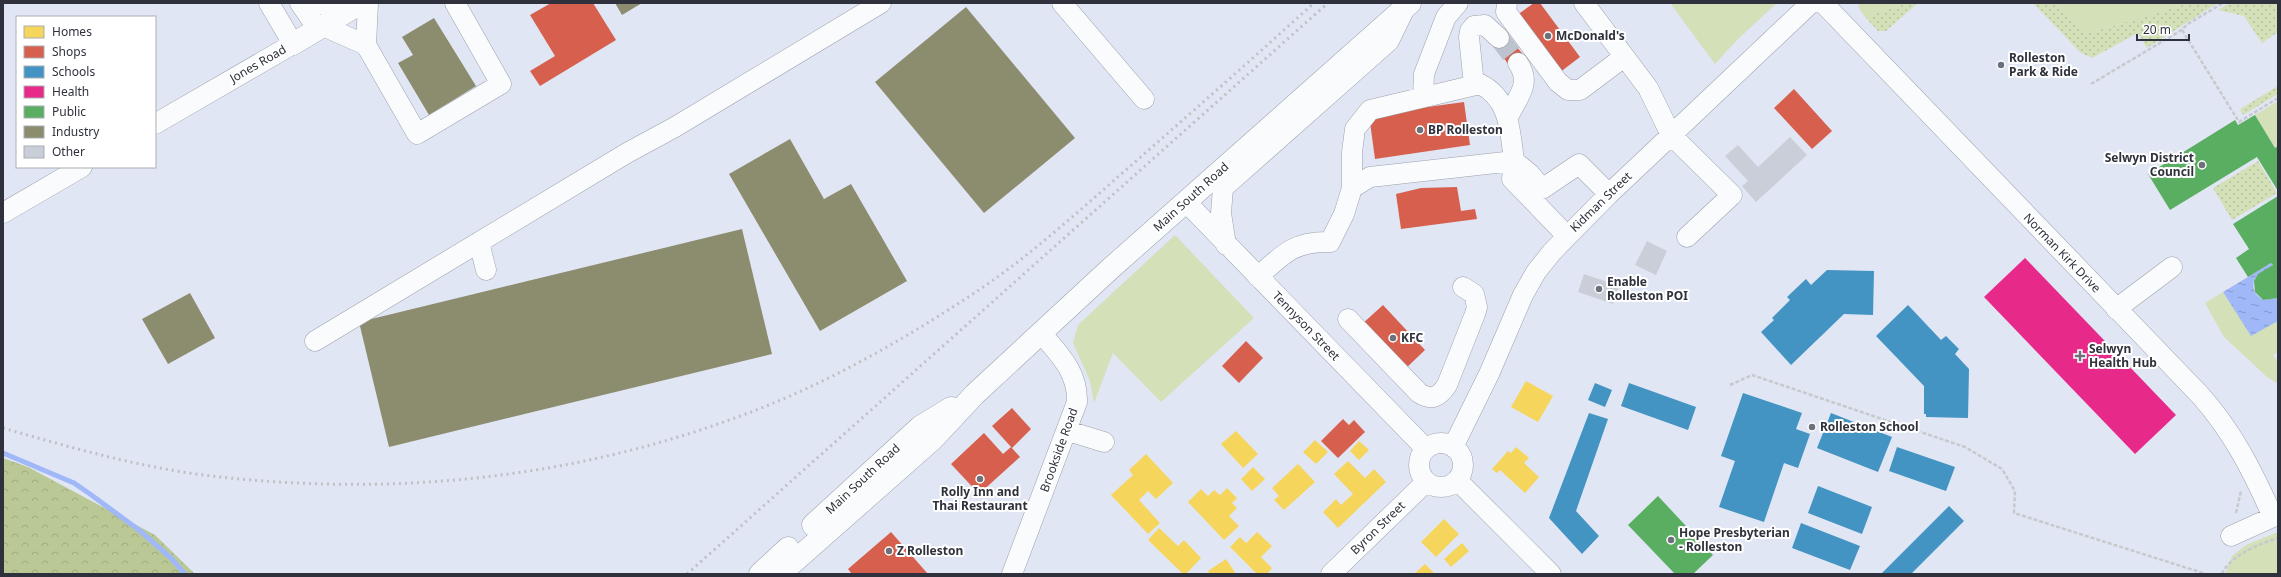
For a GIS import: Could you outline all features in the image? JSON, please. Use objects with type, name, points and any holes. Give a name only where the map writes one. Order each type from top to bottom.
[{"type":"main road","points":[[322,3],[353,8]]},
{"type":"main road","name":"Main South Road","points":[[780,574],[933,439],[975,394],[1041,333],[1408,5]]},
{"type":"main road","name":"Jones Road","points":[[293,44],[353,8]]},
{"type":"main road","name":"Main South Road","points":[[760,574],[920,427],[975,394]]},
{"type":"street","points":[[269,3],[293,44]]},
{"type":"street","points":[[300,3],[320,27],[366,45]]},
{"type":"street","points":[[368,3],[366,45],[417,134],[500,84],[455,3]]},
{"type":"street","points":[[314,341],[881,3]]},
{"type":"street","points":[[1062,3],[1144,99]]},
{"type":"street","points":[[1423,96],[1424,74],[1446,17],[1458,3]]},
{"type":"street","points":[[1507,3],[1506,12],[1558,82],[1568,90],[1580,90],[1624,57]]},
{"type":"street","points":[[1584,3],[1648,88],[1671,135],[1732,194],[1687,237]]},
{"type":"street","name":"Kidman Street","points":[[1453,447],[1489,374],[1522,295],[1536,272],[1566,236],[1811,3]]},
{"type":"street","name":"Norman Kirk Drive","points":[[1823,3],[2200,395],[2225,425],[2245,456],[2276,516]]},
{"type":"street","points":[[1226,245],[1221,212],[1223,188],[1389,41],[1408,5]]},
{"type":"street","points":[[1474,86],[1469,38],[1470,30],[1474,26],[1485,25],[1499,38]]},
{"type":"street","name":"Jones Road","points":[[156,123],[293,44]]},
{"type":"street","points":[[1508,117],[1526,82],[1525,75],[1518,63]]},
{"type":"street","points":[[1258,277],[1291,248],[1315,242],[1330,242],[1344,214],[1352,188],[1352,152],[1355,130],[1370,110],[1423,96],[1480,84],[1493,90],[1508,117],[1514,161],[1512,179],[1566,236]]},
{"type":"street","points":[[1352,188],[1370,177],[1514,161],[1530,174],[1542,188],[1579,164],[1609,194]]},
{"type":"street","points":[[3,213],[80,168]]},
{"type":"street","name":"Tennyson Street","points":[[1186,202],[1226,245],[1426,449]]},
{"type":"street","points":[[479,242],[486,270]]},
{"type":"street","points":[[2116,309],[2172,267]]},
{"type":"street","points":[[1348,319],[1419,393],[1427,398],[1435,398],[1442,393],[1447,385],[1477,307],[1474,294],[1463,287]]},
{"type":"street","name":"Brookside Road","points":[[1012,574],[1068,431],[1077,402],[1075,380],[1069,366],[1041,333]]},
{"type":"street","points":[[1068,431],[1104,442]]},
{"type":"street","points":[[1439,443],[1453,447],[1459,452],[1463,466],[1457,480],[1445,487],[1438,487],[1426,482],[1419,469],[1419,461],[1426,449],[1439,443]]},
{"type":"street","points":[[1457,480],[1551,574]]},
{"type":"street","name":"Byron Street","points":[[1331,574],[1426,482]]},
{"type":"street","points":[[2231,527],[2276,516]]},
{"type":"path","points":[[2091,84],[2182,30],[2223,3]]},
{"type":"path","points":[[2182,30],[2239,122],[2278,98]]},
{"type":"path","points":[[1730,385],[1752,375],[1965,447],[2002,469],[2016,491],[2014,513],[2206,574]]},
{"type":"path","points":[[2231,527],[2239,505],[2240,492],[2244,489]]},
{"type":"path","points":[[2222,574],[2226,567],[2237,558],[2278,538]]},
{"type":"green space","points":[[1670,3],[1777,3],[1737,40],[1715,64]]},
{"type":"green space","points":[[1858,3],[1907,3],[1866,18],[1860,10]]},
{"type":"green space","points":[[1907,3],[1918,3],[1886,31],[1878,31],[1866,18],[1871,15]]},
{"type":"green space","points":[[2033,3],[2055,3],[2081,29],[2090,33],[2169,9],[2182,3],[2218,3],[2147,48],[2138,33],[2092,58],[2081,53]]},
{"type":"green space","points":[[2055,3],[2182,3],[2169,9],[2090,33],[2081,29]]},
{"type":"green space","points":[[2229,3],[2278,3],[2278,32],[2262,43],[2244,16],[2218,10]]},
{"type":"green space","points":[[2278,86],[2278,94],[2243,115],[2240,109]]},
{"type":"green space","points":[[2278,101],[2278,146],[2275,148],[2255,115]]},
{"type":"green space","points":[[2258,161],[2277,193],[2232,220],[2213,188]]},
{"type":"green space","points":[[1175,235],[1254,318],[1161,402],[1113,353],[1094,403],[1090,381],[1073,343],[1078,325]]},
{"type":"green space","points":[[2223,292],[2251,335],[2278,321],[2278,352],[2273,355],[2278,362],[2278,384],[2267,377],[2224,337],[2205,303]]},
{"type":"green space","points":[[3,458],[28,467],[155,535],[195,574],[3,574]]},
{"type":"green space","points":[[2278,532],[2278,574],[2225,574],[2232,556],[2246,545]]},
{"type":"water","points":[[2271,263],[2273,265],[2255,278],[2253,285],[2254,291],[2263,300],[2278,298],[2278,321],[2251,336],[2223,292]]},
{"type":"building: Homes","points":[[1526,381],[1553,396],[1538,422],[1511,407]]},
{"type":"building: Homes","points":[[1236,431],[1258,454],[1243,468],[1221,444]]},
{"type":"building: Homes","points":[[1315,440],[1328,452],[1316,464],[1303,452]]},
{"type":"building: Homes","points":[[1359,441],[1369,450],[1359,460],[1350,451]]},
{"type":"building: Homes","points":[[1516,447],[1529,458],[1524,463],[1539,477],[1525,493],[1500,470],[1497,473],[1492,469],[1508,451],[1511,453]]},
{"type":"building: Homes","points":[[1146,454],[1173,483],[1156,499],[1148,491],[1139,500],[1160,523],[1148,534],[1111,495],[1133,475],[1129,470]]},
{"type":"building: Homes","points":[[1348,461],[1365,478],[1374,469],[1386,482],[1338,528],[1323,512],[1336,499],[1341,505],[1353,494],[1334,474]]},
{"type":"building: Homes","points":[[1298,464],[1315,482],[1284,510],[1274,500],[1279,496],[1272,488]]},
{"type":"building: Homes","points":[[1253,467],[1265,479],[1252,491],[1241,479]]},
{"type":"building: Homes","points":[[1227,488],[1237,498],[1232,503],[1237,508],[1229,516],[1239,526],[1224,540],[1188,502],[1201,489],[1208,496],[1214,490],[1220,495]]},
{"type":"building: Homes","points":[[1444,519],[1459,534],[1436,557],[1421,542]]},
{"type":"building: Homes","points":[[1159,528],[1178,546],[1184,540],[1201,558],[1186,574],[1183,574],[1148,540]]},
{"type":"building: Homes","points":[[1257,532],[1272,546],[1261,557],[1272,568],[1267,574],[1257,574],[1230,547],[1240,537],[1246,543]]},
{"type":"building: Homes","points":[[1462,543],[1469,551],[1451,567],[1444,559]]},
{"type":"building: Homes","points":[[1226,559],[1236,574],[1210,574],[1208,571]]},
{"type":"building: Homes","points":[[1425,564],[1435,574],[1414,574]]},
{"type":"building: Shops","points":[[551,3],[593,3],[616,40],[540,86],[530,71],[555,56],[530,15]]},
{"type":"building: Shops","name":"McDonald's","points":[[1534,3],[1540,3],[1580,57],[1559,73],[1517,15]]},
{"type":"building: Shops","points":[[1506,33],[1525,57],[1511,68],[1493,43]]},
{"type":"building: Shops","points":[[1794,89],[1832,131],[1812,149],[1774,108]]},
{"type":"building: Shops","name":"BP Rolleston","points":[[1464,102],[1470,145],[1375,159],[1369,115]]},
{"type":"building: Shops","points":[[1457,187],[1461,211],[1475,209],[1477,219],[1401,229],[1396,194],[1421,188]]},
{"type":"building: Shops","name":"KFC","points":[[1383,305],[1425,350],[1403,371],[1361,325]]},
{"type":"building: Shops","points":[[1246,341],[1263,358],[1239,383],[1222,366]]},
{"type":"building: Shops","points":[[1012,408],[1031,429],[1012,448],[992,426]]},
{"type":"building: Shops","points":[[1343,419],[1349,425],[1354,420],[1365,432],[1338,458],[1321,441]]},
{"type":"building: Shops","name":"Rolly Inn and Thai Restaurant","points":[[984,433],[1003,454],[1011,447],[1020,457],[979,494],[951,464]]},
{"type":"building: Shops","name":"Z Rolleston","points":[[891,532],[928,574],[852,574],[848,569]]},
{"type":"building: Schools","points":[[1827,270],[1874,271],[1873,315],[1844,314],[1791,365],[1761,332],[1774,320],[1772,318],[1790,300],[1787,297],[1806,279],[1811,285]]},
{"type":"building: Schools","points":[[1908,305],[1941,340],[1946,336],[1959,349],[1955,354],[1969,369],[1968,418],[1926,417],[1926,414],[1924,414],[1924,386],[1876,336]]},
{"type":"building: Schools","points":[[1595,383],[1612,390],[1605,407],[1588,400]]},
{"type":"building: Schools","points":[[1629,383],[1696,407],[1688,430],[1621,406]]},
{"type":"building: Schools","points":[[1743,393],[1802,413],[1796,429],[1810,434],[1798,468],[1784,463],[1764,522],[1719,507],[1735,461],[1721,456]]},
{"type":"building: Schools","points":[[1589,413],[1608,419],[1576,511],[1599,536],[1582,554],[1549,518]]},
{"type":"building: Schools","points":[[1831,413],[1892,437],[1878,472],[1817,448]]},
{"type":"building: Schools","points":[[1897,447],[1955,467],[1946,491],[1889,471]]},
{"type":"building: Schools","points":[[1818,486],[1872,507],[1862,534],[1808,513]]},
{"type":"building: Schools","points":[[1949,506],[1964,521],[1911,574],[1881,574]]},
{"type":"building: Schools","points":[[1801,523],[1860,546],[1850,570],[1792,548]]},
{"type":"building: Health","name":"Selwyn Health Hub","points":[[2025,258],[2176,415],[2135,454],[1984,297]]},
{"type":"building: Public","name":"Selwyn District Council","points":[[2255,115],[2275,148],[2278,146],[2278,191],[2257,157],[2170,210],[2148,174],[2235,120],[2238,125]]},
{"type":"building: Public","points":[[2278,196],[2278,298],[2263,300],[2255,292],[2254,281],[2258,274],[2273,265],[2271,263],[2248,277],[2236,258],[2249,249],[2233,224]]},
{"type":"building: Public","name":"Hope Presbyterian - Rolleston","points":[[1658,496],[1713,555],[1693,574],[1675,574],[1628,525]]},
{"type":"building: Industry","points":[[615,3],[642,3],[622,15]]},
{"type":"building: Industry","points":[[966,7],[1075,138],[984,213],[875,82]]},
{"type":"building: Industry","points":[[434,18],[476,86],[429,115],[398,63],[413,55],[402,37]]},
{"type":"building: Industry","points":[[790,139],[824,199],[851,184],[907,281],[820,331],[729,174]]},
{"type":"building: Industry","points":[[742,229],[772,354],[389,447],[359,322]]},
{"type":"building: Industry","points":[[190,293],[215,338],[168,364],[142,319]]},
{"type":"building: Other","points":[[1790,137],[1807,155],[1756,202],[1742,186],[1748,181],[1725,156],[1738,145],[1758,167]]},
{"type":"building: Other","points":[[1647,241],[1667,251],[1656,275],[1635,265]]},
{"type":"building: Other","name":"Enable Rolleston POI","points":[[1584,274],[1619,286],[1613,304],[1578,292]]},
{"type":"waterway","points":[[3,453],[74,483],[139,530],[171,558],[185,574]]},
{"type":"tunnel","points":[[1499,38],[1518,63]]},
{"type":"railway","points":[[3,428],[152,467],[203,475],[270,481],[337,484],[404,483],[471,478],[537,470],[603,457],[668,440],[765,407],[829,378],[890,345],[979,290],[1018,262],[1073,216],[1314,3]]},
{"type":"railway","points":[[687,574],[1328,3]]},
{"type":"place","name":"McDonald's","points":[[1548,36]]},
{"type":"place","name":"Rolleston Park & Ride","points":[[2001,65]]},
{"type":"place","name":"BP Rolleston","points":[[1420,130]]},
{"type":"place","name":"Selwyn District Council","points":[[2202,165]]},
{"type":"place","name":"Enable Rolleston POI","points":[[1599,289]]},
{"type":"place","name":"KFC","points":[[1393,338]]},
{"type":"place","name":"Selwyn Health Hub","points":[[2080,356]]},
{"type":"place","name":"Rolleston School","points":[[1812,427]]},
{"type":"place","name":"Rolly Inn and Thai Restaurant","points":[[980,479]]},
{"type":"place","name":"Hope Presbyterian - Rolleston","points":[[1671,540]]},
{"type":"place","name":"Z Rolleston","points":[[889,551]]}]
